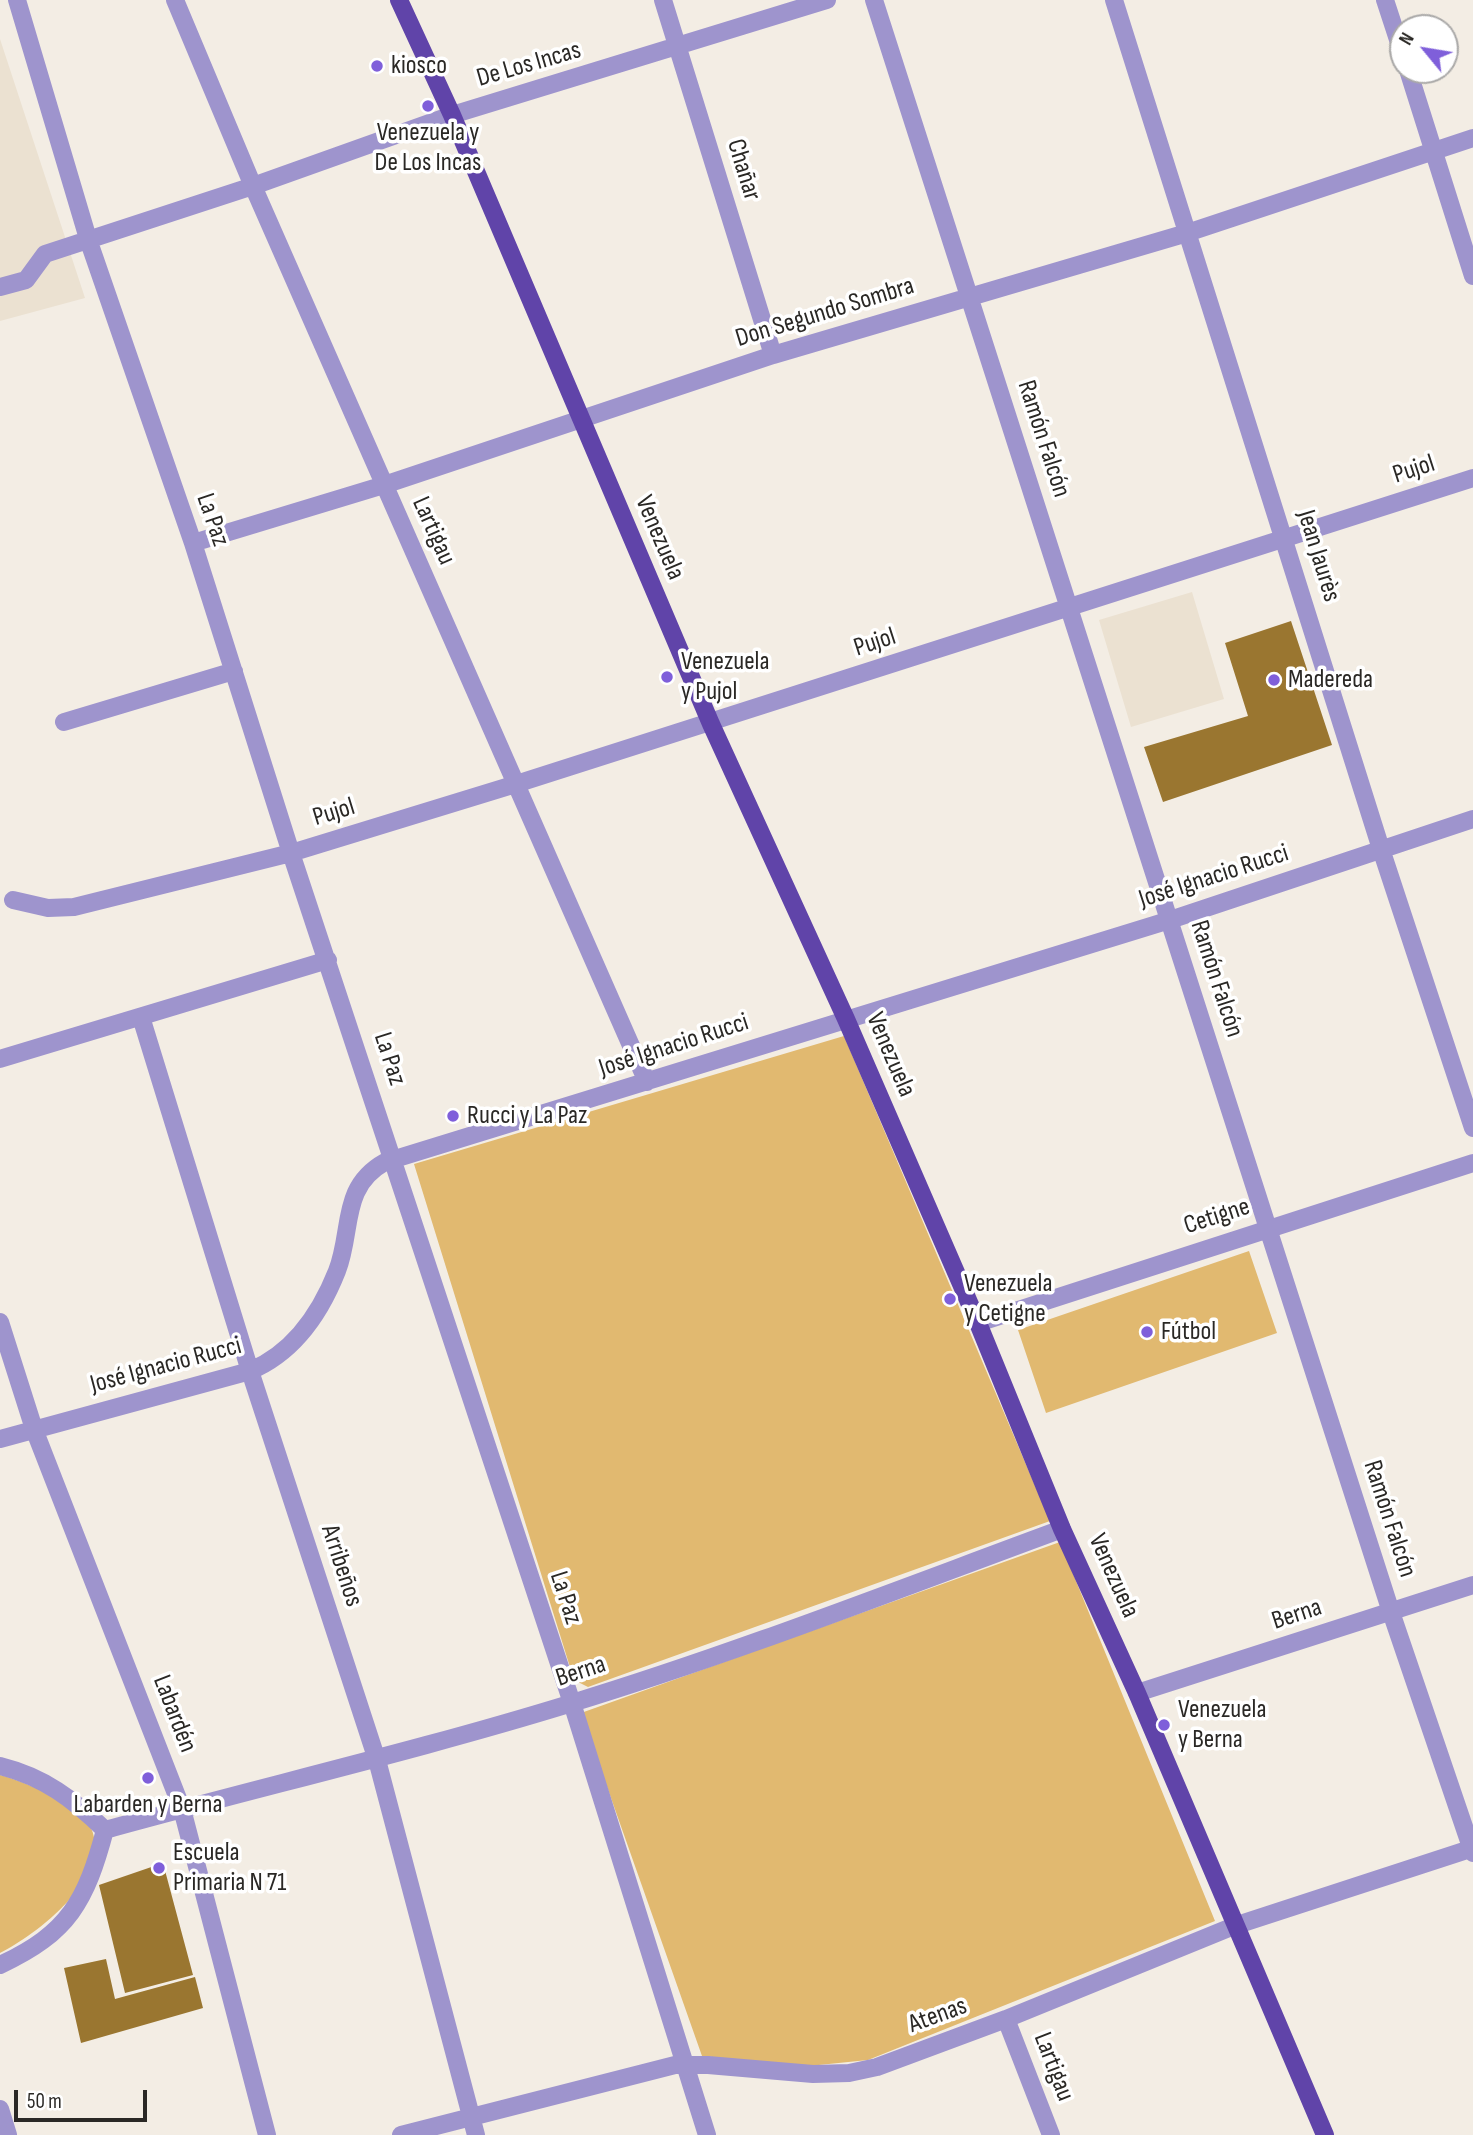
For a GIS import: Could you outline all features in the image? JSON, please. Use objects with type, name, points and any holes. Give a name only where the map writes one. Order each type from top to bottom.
[{"type":"main road","name":"Venezuela","points":[[399,0],[452,115],[711,724],[846,1019],[978,1323],[1062,1529],[1137,1693],[1325,2135]]},
{"type":"street","name":"La Paz","points":[[17,0],[89,242],[193,543],[291,853],[572,1703],[708,2135]]},
{"type":"street","name":"Lartigau","points":[[175,0],[253,186],[647,1082]]},
{"type":"street","name":"Chañar","points":[[663,0],[773,355]]},
{"type":"street","name":"De Los Incas","points":[[0,287],[26,280],[45,254],[89,242],[253,186],[452,115],[678,48],[827,0]]},
{"type":"street","name":"Ramón Falcón","points":[[874,0],[1391,1612],[1473,1850]]},
{"type":"street","name":"Jean Jaurès","points":[[1114,0],[1286,539],[1381,849],[1473,1128]]},
{"type":"street","points":[[1412,84],[1473,276]]},
{"type":"street","name":"Don Segundo Sombra","points":[[193,543],[384,485],[773,355],[1187,233],[1473,138]]},
{"type":"street","name":"Pujol","points":[[13,900],[48,908],[74,907],[291,853],[711,724],[1473,478]]},
{"type":"street","points":[[64,722],[233,671]]},
{"type":"street","name":"José Ignacio Rucci","points":[[0,1439],[250,1371],[282,1353],[313,1317],[337,1270],[359,1184],[370,1171],[394,1159],[465,1140],[1170,920],[1473,819]]},
{"type":"street","points":[[0,1059],[328,960]]},
{"type":"street","name":"Arribeños","points":[[141,1017],[250,1371],[377,1760],[476,2135]]},
{"type":"street","name":"Cetigne","points":[[978,1323],[1473,1163]]},
{"type":"street","name":"Labardén","points":[[0,1322],[34,1429],[182,1809],[267,2135]]},
{"type":"street","name":"Berna","points":[[106,1830],[377,1760],[572,1703],[825,1616],[1062,1529]]},
{"type":"street","name":"Berna","points":[[1137,1693],[1473,1586]]},
{"type":"street","points":[[0,1766],[26,1772],[73,1799],[106,1830],[92,1874],[66,1922],[48,1939],[0,1965]]},
{"type":"street","name":"Atenas","points":[[401,2135],[685,2064],[813,2074],[849,2073],[877,2067],[1006,2019],[1234,1926],[1473,1850]]},
{"type":"street","name":"Lartigau","points":[[1006,2019],[1051,2135]]},
{"type":"street","points":[[0,2109],[8,2135]]},
{"type":"shaded area","points":[[0,39],[85,298],[0,321]]},
{"type":"shaded area","points":[[1192,592],[1224,699],[1131,727],[1099,620]]},
{"type":"shaded area","points":[[844,1036],[1050,1521],[588,1687],[574,1680],[414,1164]]},
{"type":"shaded area","name":"Fútbol","points":[[1249,1251],[1277,1333],[1046,1413],[1018,1330]]},
{"type":"shaded area","points":[[1060,1542],[1215,1921],[868,2060],[809,2066],[702,2056],[581,1713]]},
{"type":"shaded area","points":[[0,1775],[36,1788],[76,1811],[91,1828],[95,1847],[91,1866],[67,1902],[32,1933],[0,1953]]},
{"type":"building","name":"Madereda","points":[[1291,621],[1332,745],[1163,802],[1144,747],[1248,716],[1225,643]]},
{"type":"building","points":[[163,1863],[193,1975],[125,1993],[99,1885]]},
{"type":"building","points":[[106,1959],[115,1999],[195,1977],[203,2008],[81,2043],[64,1968]]},
{"type":"place","name":"kiosco","points":[[377,66]]},
{"type":"place","name":"Venezuela y De Los Incas","points":[[428,106]]},
{"type":"place","name":"Venezuela y Pujol","points":[[667,677]]},
{"type":"place","name":"Madereda","points":[[1274,680]]},
{"type":"place","name":"Rucci y La Paz","points":[[453,1116]]},
{"type":"place","name":"Venezuela y Cetigne","points":[[950,1299]]},
{"type":"place","name":"Fútbol","points":[[1147,1332]]},
{"type":"place","name":"Venezuela y Berna","points":[[1164,1725]]},
{"type":"place","name":"Labarden y Berna","points":[[148,1778]]},
{"type":"place","name":"Escuela Primaria N 71","points":[[159,1868]]}]
